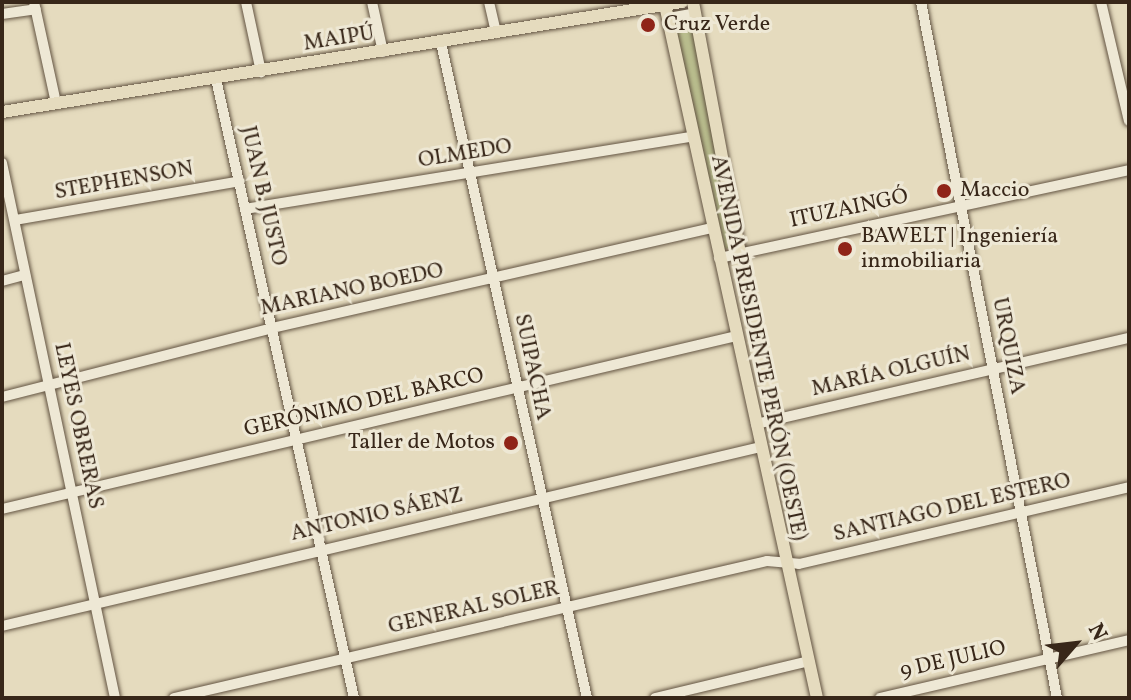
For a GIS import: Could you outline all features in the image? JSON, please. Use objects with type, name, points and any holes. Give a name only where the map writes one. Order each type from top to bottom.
[{"type":"main road","name":"MAIPÚ","points":[[2,112],[496,33],[666,12],[682,2]]},
{"type":"main road","name":"AVENIDA PRESIDENTE PERÓN (OESTE)","points":[[694,8],[740,253]]},
{"type":"main road","name":"AVENIDA PRESIDENTE PERÓN (OESTE)","points":[[666,12],[690,137],[817,698]]},
{"type":"street","points":[[246,2],[261,72]]},
{"type":"street","points":[[372,2],[383,52]]},
{"type":"street","points":[[489,2],[496,33]]},
{"type":"street","name":"URQUIZA","points":[[921,2],[1057,698]]},
{"type":"street","points":[[1101,2],[1129,121]]},
{"type":"street","points":[[2,14],[35,5],[56,103]]},
{"type":"street","name":"MAIPÚ","points":[[666,12],[694,8]]},
{"type":"street","name":"SUIPACHA","points":[[441,43],[587,698]]},
{"type":"street","name":"JUAN B. JUSTO","points":[[216,79],[354,698]]},
{"type":"street","name":"OLMEDO","points":[[245,209],[690,137]]},
{"type":"street","name":"LEYES OBRERAS","points":[[2,163],[115,698]]},
{"type":"street","name":"ITUZAINGÓ","points":[[719,258],[1129,170]]},
{"type":"street","name":"STEPHENSON","points":[[15,220],[240,181]]},
{"type":"street","name":"MARIANO BOEDO","points":[[2,397],[272,328],[712,228]]},
{"type":"street","points":[[2,281],[25,275]]},
{"type":"street","name":"GERÓNIMO DEL BARCO","points":[[2,509],[736,336]]},
{"type":"street","name":"MARÍA OLGUÍN","points":[[756,424],[1129,338]]},
{"type":"street","name":"ANTONIO SÁENZ","points":[[2,626],[320,548],[761,447]]},
{"type":"street","name":"SANTIAGO DEL ESTERO","points":[[784,563],[799,564],[1129,487]]},
{"type":"street","name":"GENERAL SOLER","points":[[174,698],[767,561],[784,563]]},
{"type":"street","name":"9 DE JULIO","points":[[880,698],[1129,640]]},
{"type":"street","points":[[655,698],[809,661]]},
{"type":"green space","points":[[685,23],[693,29],[734,247],[725,249],[677,33]]},
{"type":"place","name":"Cruz Verde","points":[[648,25]]},
{"type":"place","name":"Maccio","points":[[944,191]]},
{"type":"place","name":"BAWELT | Ingeniería inmobiliaria","points":[[845,249]]},
{"type":"place","name":"Taller de Motos","points":[[511,443]]}]
